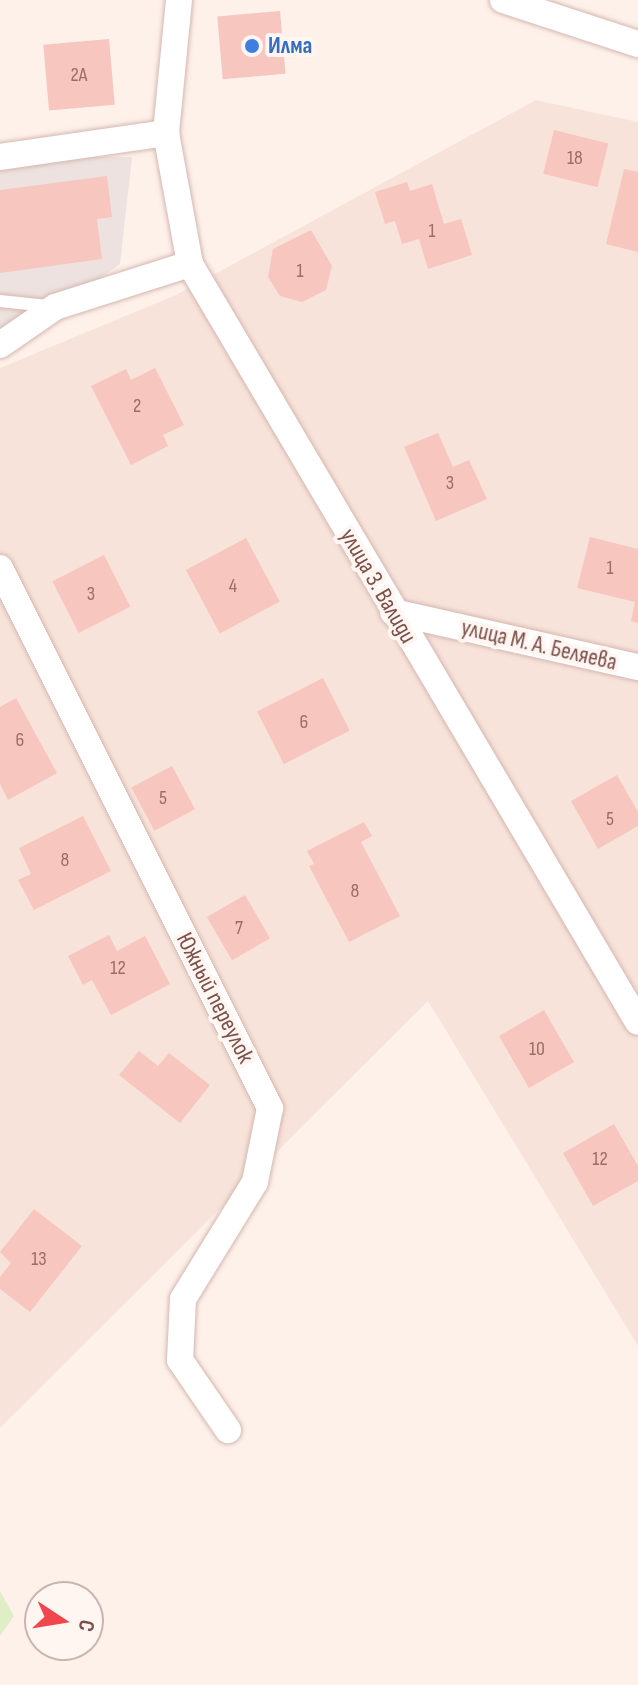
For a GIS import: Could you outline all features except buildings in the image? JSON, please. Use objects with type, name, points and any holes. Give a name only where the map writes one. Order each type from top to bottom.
[{"type":"street","name":"улица З. Валиди","points":[[179,0],[166,133],[190,264],[638,1022]]},
{"type":"street","points":[[503,0],[638,44]]},
{"type":"street","points":[[0,157],[166,133]]},
{"type":"street","points":[[0,345],[55,307],[190,264]]},
{"type":"street","name":"Южный переулок","points":[[0,568],[270,1108],[255,1182],[183,1299],[180,1360],[228,1430]]},
{"type":"street","name":"улица М. А. Беляева","points":[[393,612],[638,667]]},
{"type":"lane","points":[[0,301],[55,307]]},
{"type":"shaded area","points":[[536,100],[638,122],[638,1346],[428,1001],[0,1428],[0,368],[176,295]]},
{"type":"shaded area","points":[[0,157],[132,157],[120,264],[0,351]]},
{"type":"green space","points":[[0,1591],[14,1616],[0,1636]]},
{"type":"place","name":"Илма","points":[[252,46]]}]
